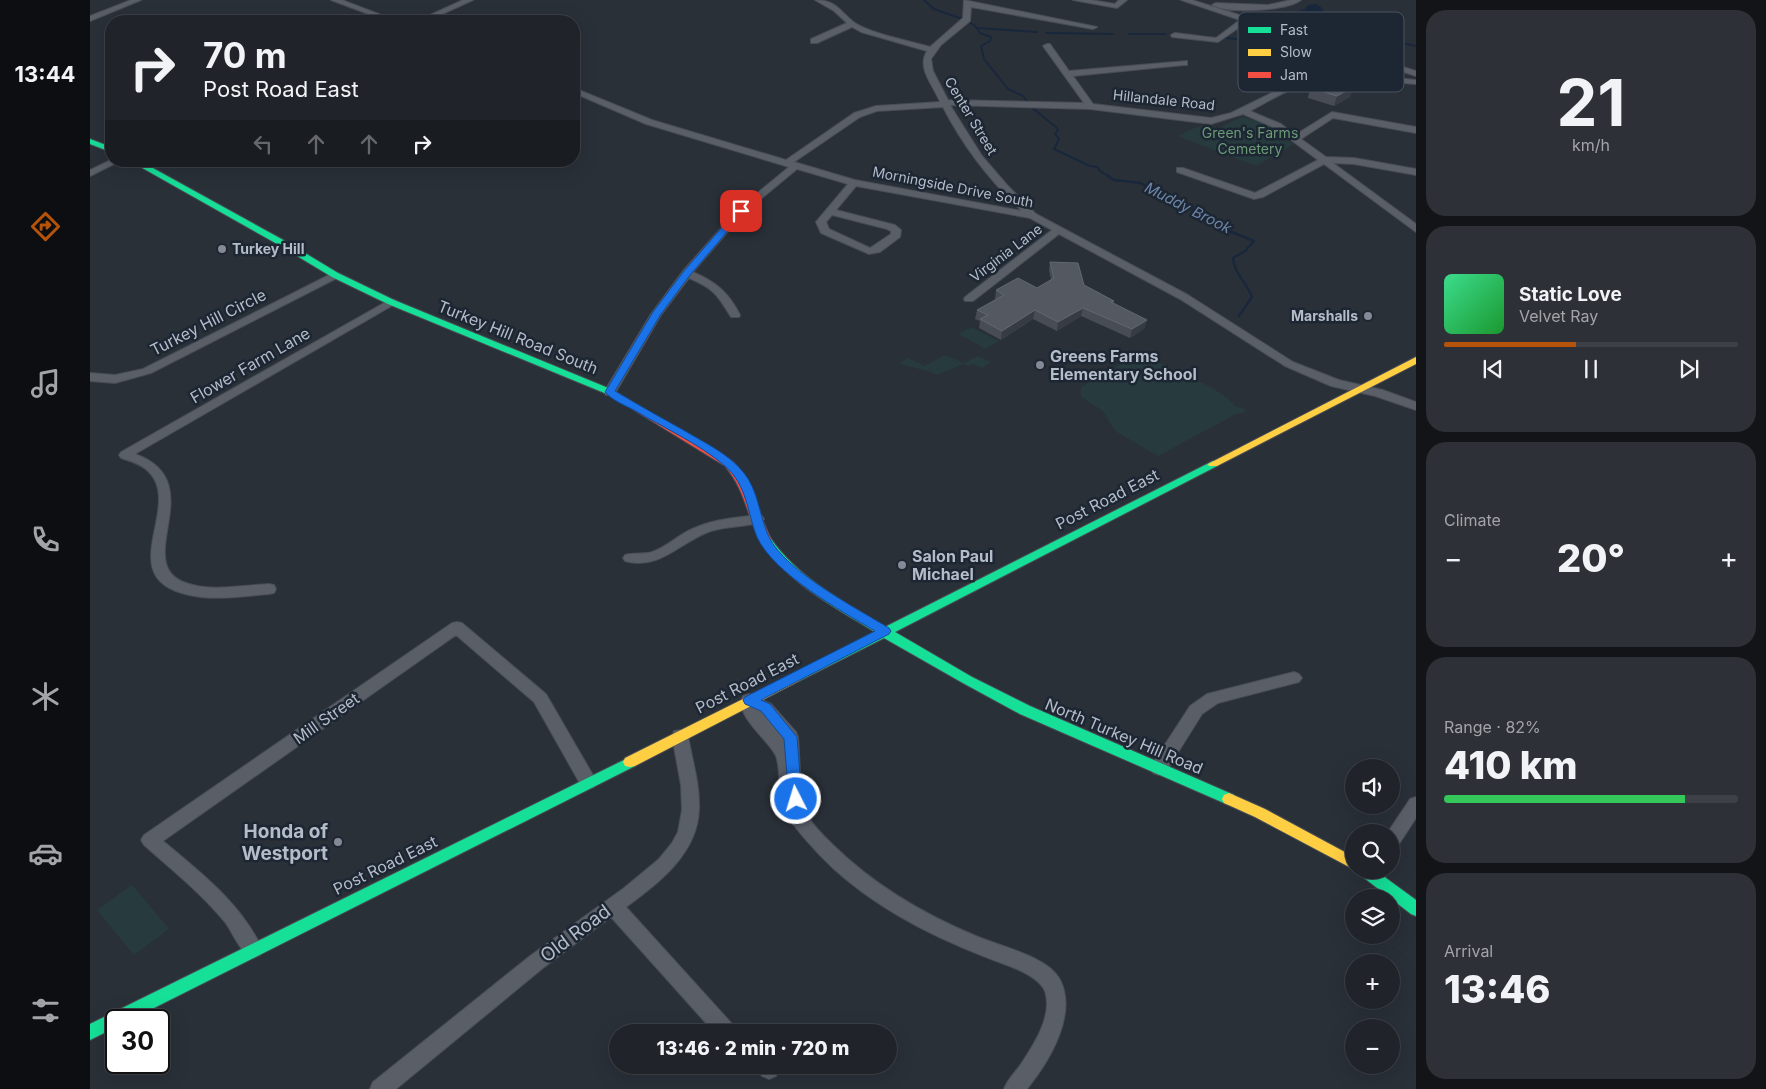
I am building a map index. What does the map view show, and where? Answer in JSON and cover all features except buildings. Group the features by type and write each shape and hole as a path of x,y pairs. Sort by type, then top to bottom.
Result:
{"street":[{"path":"90,19 136,0"},
{"path":"335,0 377,15"},
{"path":"434,15 469,0"},
{"path":"819,0 837,9 852,24 864,30 932,50 966,20 968,2 1093,26"},
{"path":"1077,0 1117,6 1123,0"},
{"path":"1185,0 1238,18"},
{"path":"1203,6 1274,6 1289,4 1297,0"},
{"path":"814,41 852,24"},
{"path":"1175,35 1218,40 1238,25"},
{"path":"1041,44 1067,74 1090,106"},
{"name":"Center Street","path":"932,50 927,60 929,72 944,102 976,156 1005,191 1033,216"},
{"path":"1067,74 1184,63"},
{"path":"1404,72 1416,76"},
{"name":"Hillandale Road","path":"1404,81 1416,76"},
{"name":"Hillandale Road","path":"1404,81 1416,82"},
{"name":"Hillandale Road","path":"610,392 656,314 687,273 741,211 791,165 857,115 876,109 944,102 1090,106 1217,120 1242,111 1280,92"},
{"name":"Morningside Drive South","path":"580,93 649,122 854,183 1033,216 1184,298 1284,362 1335,383 1416,406"},
{"path":"1242,111 1272,123 1325,160 1416,229"},
{"path":"1295,139 1332,115 1416,130"},
{"path":"90,141 105,147"},
{"path":"1180,170 1254,196 1260,195 1325,160 1354,161 1416,172"},
{"path":"90,173 105,166"},
{"name":"Turkey Hill Road South","path":"145,167 282,243 335,275 391,302 610,392 704,447 729,464 740,475 748,488 757,519 768,545 786,566 844,607 885,631"},
{"path":"830,211 891,227 896,230 896,235 876,250 863,249 825,230 821,222 830,211 854,183"},
{"name":"Virginia Lane","path":"969,299 1060,230"},
{"path":"687,273 714,285 729,301 736,315"},
{"name":"Turkey Hill Circle","path":"90,377 115,379 148,371 335,275"},
{"name":"Flower Farm Lane","path":"269,589 203,592 187,590 162,574 157,563 158,546 166,504 166,490 155,470 144,462 125,456 391,302"},
{"name":"Post Road East","path":"90,1032 680,736 1416,360"},
{"path":"630,558 644,560 658,556 692,534 709,527 757,519"},
{"name":"Mill Street","path":"253,949 232,918 206,889 150,840 457,627 540,698 588,782"},
{"name":"North Turkey Hill Road","path":"885,631 944,668 1024,710 1260,813 1345,859"},
{"path":"1159,768 1196,710 1213,698 1294,678"},
{"path":"749,700 750,709 755,719 776,744 784,758 792,809 818,843 834,859 881,896 939,928 987,950 1019,961 1048,980 1056,993 1054,1017 1049,1034 1032,1066 1014,1089"},
{"name":"Old Road","path":"380,1089 559,944 661,867 675,852 685,835 690,807 680,736"},
{"path":"1400,828 1416,804"},
{"path":"1379,879 1416,909"},
{"path":"612,905 719,1024"}],"green space":[{"name":"Green's Farms Cemetery","path":"1241,117 1269,124 1294,144 1256,166 1178,136 1202,126 1217,129"},
{"path":"971,327 999,341 986,349 958,334"},
{"path":"1138,354 1206,385 1230,400 1235,406 1245,409 1244,413 1236,414 1158,456 1115,431 1103,411 1081,397 1081,387"},
{"path":"945,355 964,363 978,356 991,362 982,368 972,364 968,366 963,364 937,375 899,363 908,358 924,366"},
{"path":"132,885 169,929 134,955 97,910"}],"water":[{"path":"1316,4 1324,12 1295,12 1305,9 1308,5"}],"waterway":[{"name":"Muddy Brook","path":"924,0 934,9 968,21 980,33 991,37 990,41 981,46 984,59 1008,89 1023,96 1031,107 1056,127 1058,130 1055,134 1059,139 1054,149 1090,166 1098,167 1100,171 1110,177"},
{"path":"978,28 1037,32"},
{"path":"1046,33 1113,34"},
{"path":"1129,34 1166,34"},
{"path":"1200,36 1209,37"},
{"path":"1227,38 1238,39"},
{"path":"1404,43 1416,46"},
{"name":"Muddy Brook","path":"1108,176 1114,180 1141,183 1156,193 1188,207 1227,230 1254,241 1245,251 1233,258 1236,269 1252,297 1239,316"}],"traffic: fast":[{"path":"90,141 105,147"},
{"path":"145,167 282,243 335,275 391,302 610,392 624,400"},
{"path":"795,678 1213,464"},
{"path":"765,539 786,565 814,588 967,680 1050,722 1229,799"},
{"path":"90,1032 630,762"},
{"path":"1376,879 1416,909"}],"traffic: slow":[{"path":"1213,464 1416,360"},
{"path":"630,762 795,678"},
{"path":"1229,799 1260,813 1345,859"}],"traffic: jam":[{"path":"624,400 729,464 737,473 748,492 765,539"}],"place":[{"name":"Turkey Hill","path":"222,249"},
{"name":"Marshalls","path":"1368,316"},
{"name":"Greens Farms Elementary School","path":"1040,365"},
{"name":"Salon Paul Michael","path":"902,565"},
{"name":"Honda of Westport","path":"338,842"}],"route":[{"path":"741,211 687,273 656,314 610,392 729,464 740,475 748,488 763,537 776,556 786,566 844,607 885,631 749,700 760,704 770,712 790,737 796,799"}]}
